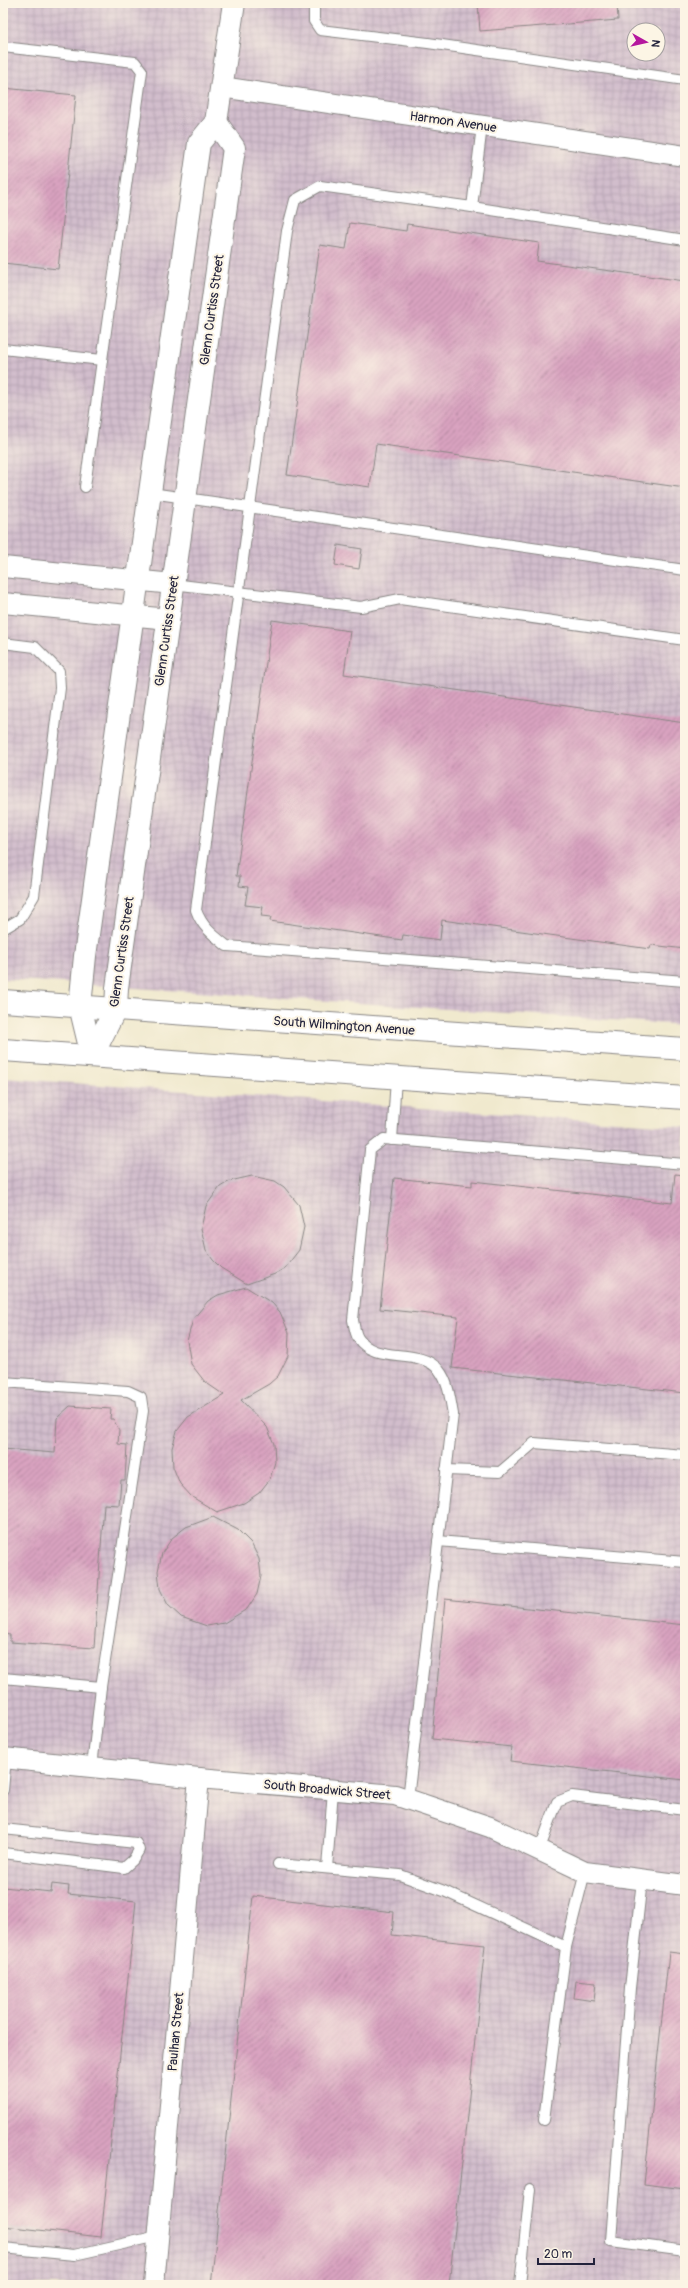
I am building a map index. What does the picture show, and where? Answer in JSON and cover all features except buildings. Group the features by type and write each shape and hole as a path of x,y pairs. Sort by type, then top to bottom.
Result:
{"street":[{"path":"92,1056 80,1006 85,956 199,143 216,122 234,3"},
{"name":"Harmon Avenue","path":"221,87 685,156"},
{"name":"Glenn Curtiss Street","path":"92,1056 116,1008 117,988 187,498 234,148 216,122"},
{"path":"3,568 174,584"},
{"path":"3,603 169,619"},
{"name":"South Wilmington Avenue","path":"3,1000 685,1049"},
{"path":"3,1050 685,1098"},
{"name":"South Broadwick Street","path":"4,1758 199,1778 394,1795 490,1828 585,1872 685,1885"},
{"name":"Paulhan Street","path":"154,2285 199,1778"}],"lane":[{"path":"314,3 314,21 320,30 428,43 685,80"},
{"path":"3,48 135,62 142,71 85,487"},
{"path":"472,207 482,126"},
{"path":"685,240 472,207 320,186 295,200 287,232 196,910 200,921 210,932 227,946 685,981"},
{"path":"3,349 102,360"},
{"path":"151,493 685,570"},
{"path":"174,584 361,607 400,599 685,640"},
{"path":"3,643 35,647 59,670 60,688 34,896 20,919 3,929"},
{"path":"392,1140 396,1078"},
{"path":"408,1799 453,1414 448,1388 438,1370 425,1360 373,1350 358,1338 353,1320 370,1150 384,1139 685,1164"},
{"path":"3,1382 128,1391 141,1397 143,1403 101,1687 92,1767"},
{"path":"446,1470 500,1472 534,1443 685,1455"},
{"path":"438,1541 685,1562"},
{"path":"3,1678 101,1687"},
{"path":"3,1790 4,1758"},
{"path":"327,1868 333,1790"},
{"path":"540,1851 557,1802 572,1796 685,1810"},
{"path":"3,1829 136,1843 139,1850 133,1860 124,1868 3,1853"},
{"path":"278,1864 400,1875 444,1891 566,1947"},
{"path":"544,2120 566,1947 585,1872"},
{"path":"642,1880 630,1988 611,2241 685,2251"},
{"path":"520,2285 530,2189"},
{"path":"3,2248 74,2255 158,2236"}],"shaded area":[{"path":"3,3 685,3 685,1025 3,979"},
{"path":"3,1078 685,1127 685,2285 3,2285"}]}
